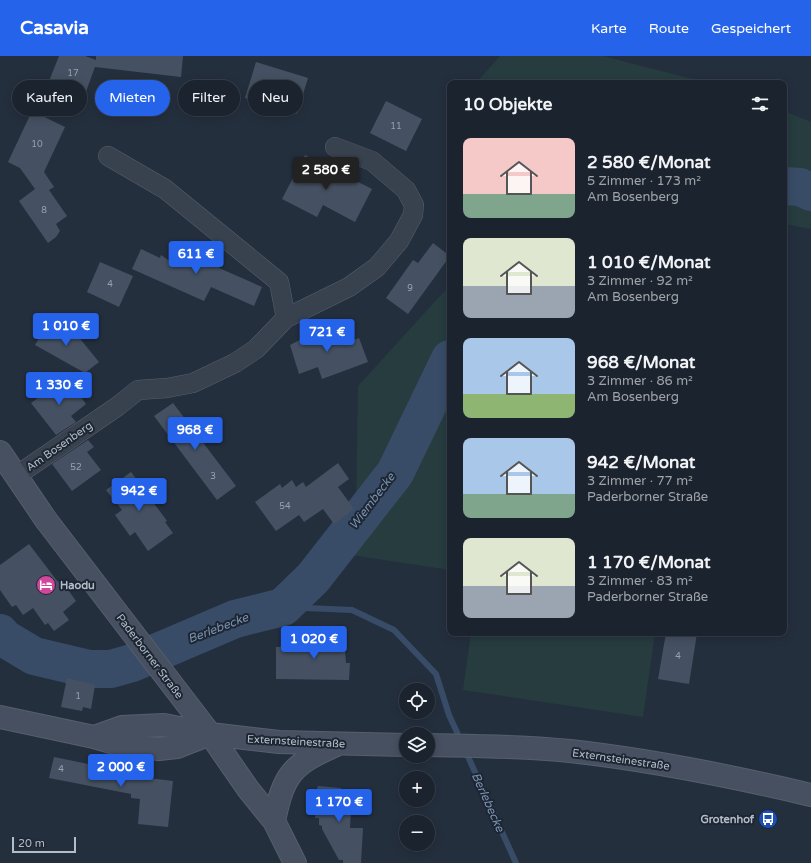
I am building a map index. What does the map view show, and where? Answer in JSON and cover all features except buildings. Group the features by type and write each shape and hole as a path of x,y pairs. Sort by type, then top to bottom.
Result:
{"main road":[{"name":"Paderborner Straße","path":"0,452 46,520 210,734 248,789 274,821 295,863"},
{"path":"0,717 94,737 124,746 159,749 177,747 210,734"},
{"name":"Externsteinestraße","path":"210,734 279,742 399,745"},
{"path":"274,821 280,792 289,775 303,762 339,743"},
{"name":"Externsteinestraße","path":"435,745 569,751 652,762 696,769 811,795"}],"street":[{"name":"Am Bosenberg","path":"16,476 118,406 138,390 167,388 193,383 235,363 256,349 286,318 349,287 377,267 399,241 413,215 414,205 406,190 372,161 335,147"},
{"path":"108,156 165,189 279,282 286,318"}],"green space":[{"path":"500,56 603,56 696,80 479,80"},
{"path":"787,112 811,122 811,229 787,225"},
{"path":"447,288 447,570 318,550 356,511 358,386"},
{"path":"471,636 655,636 643,717 463,690"}],"waterway":[{"name":"Wiembecke","path":"787,186 800,187 811,192"},
{"name":"Berlebecke","path":"0,633 4,638 34,656 89,669 111,669 132,663 235,619 283,607 313,578 395,473 447,365"},
{"name":"Berlebecke","path":"283,607 352,610 394,630 436,674 449,715 461,741"},
{"name":"Berlebecke","path":"465,750 516,863"}],"place":[{"name":"Haodu","path":"46,585"},
{"name":"Grotenhof","path":"768,819"}]}
